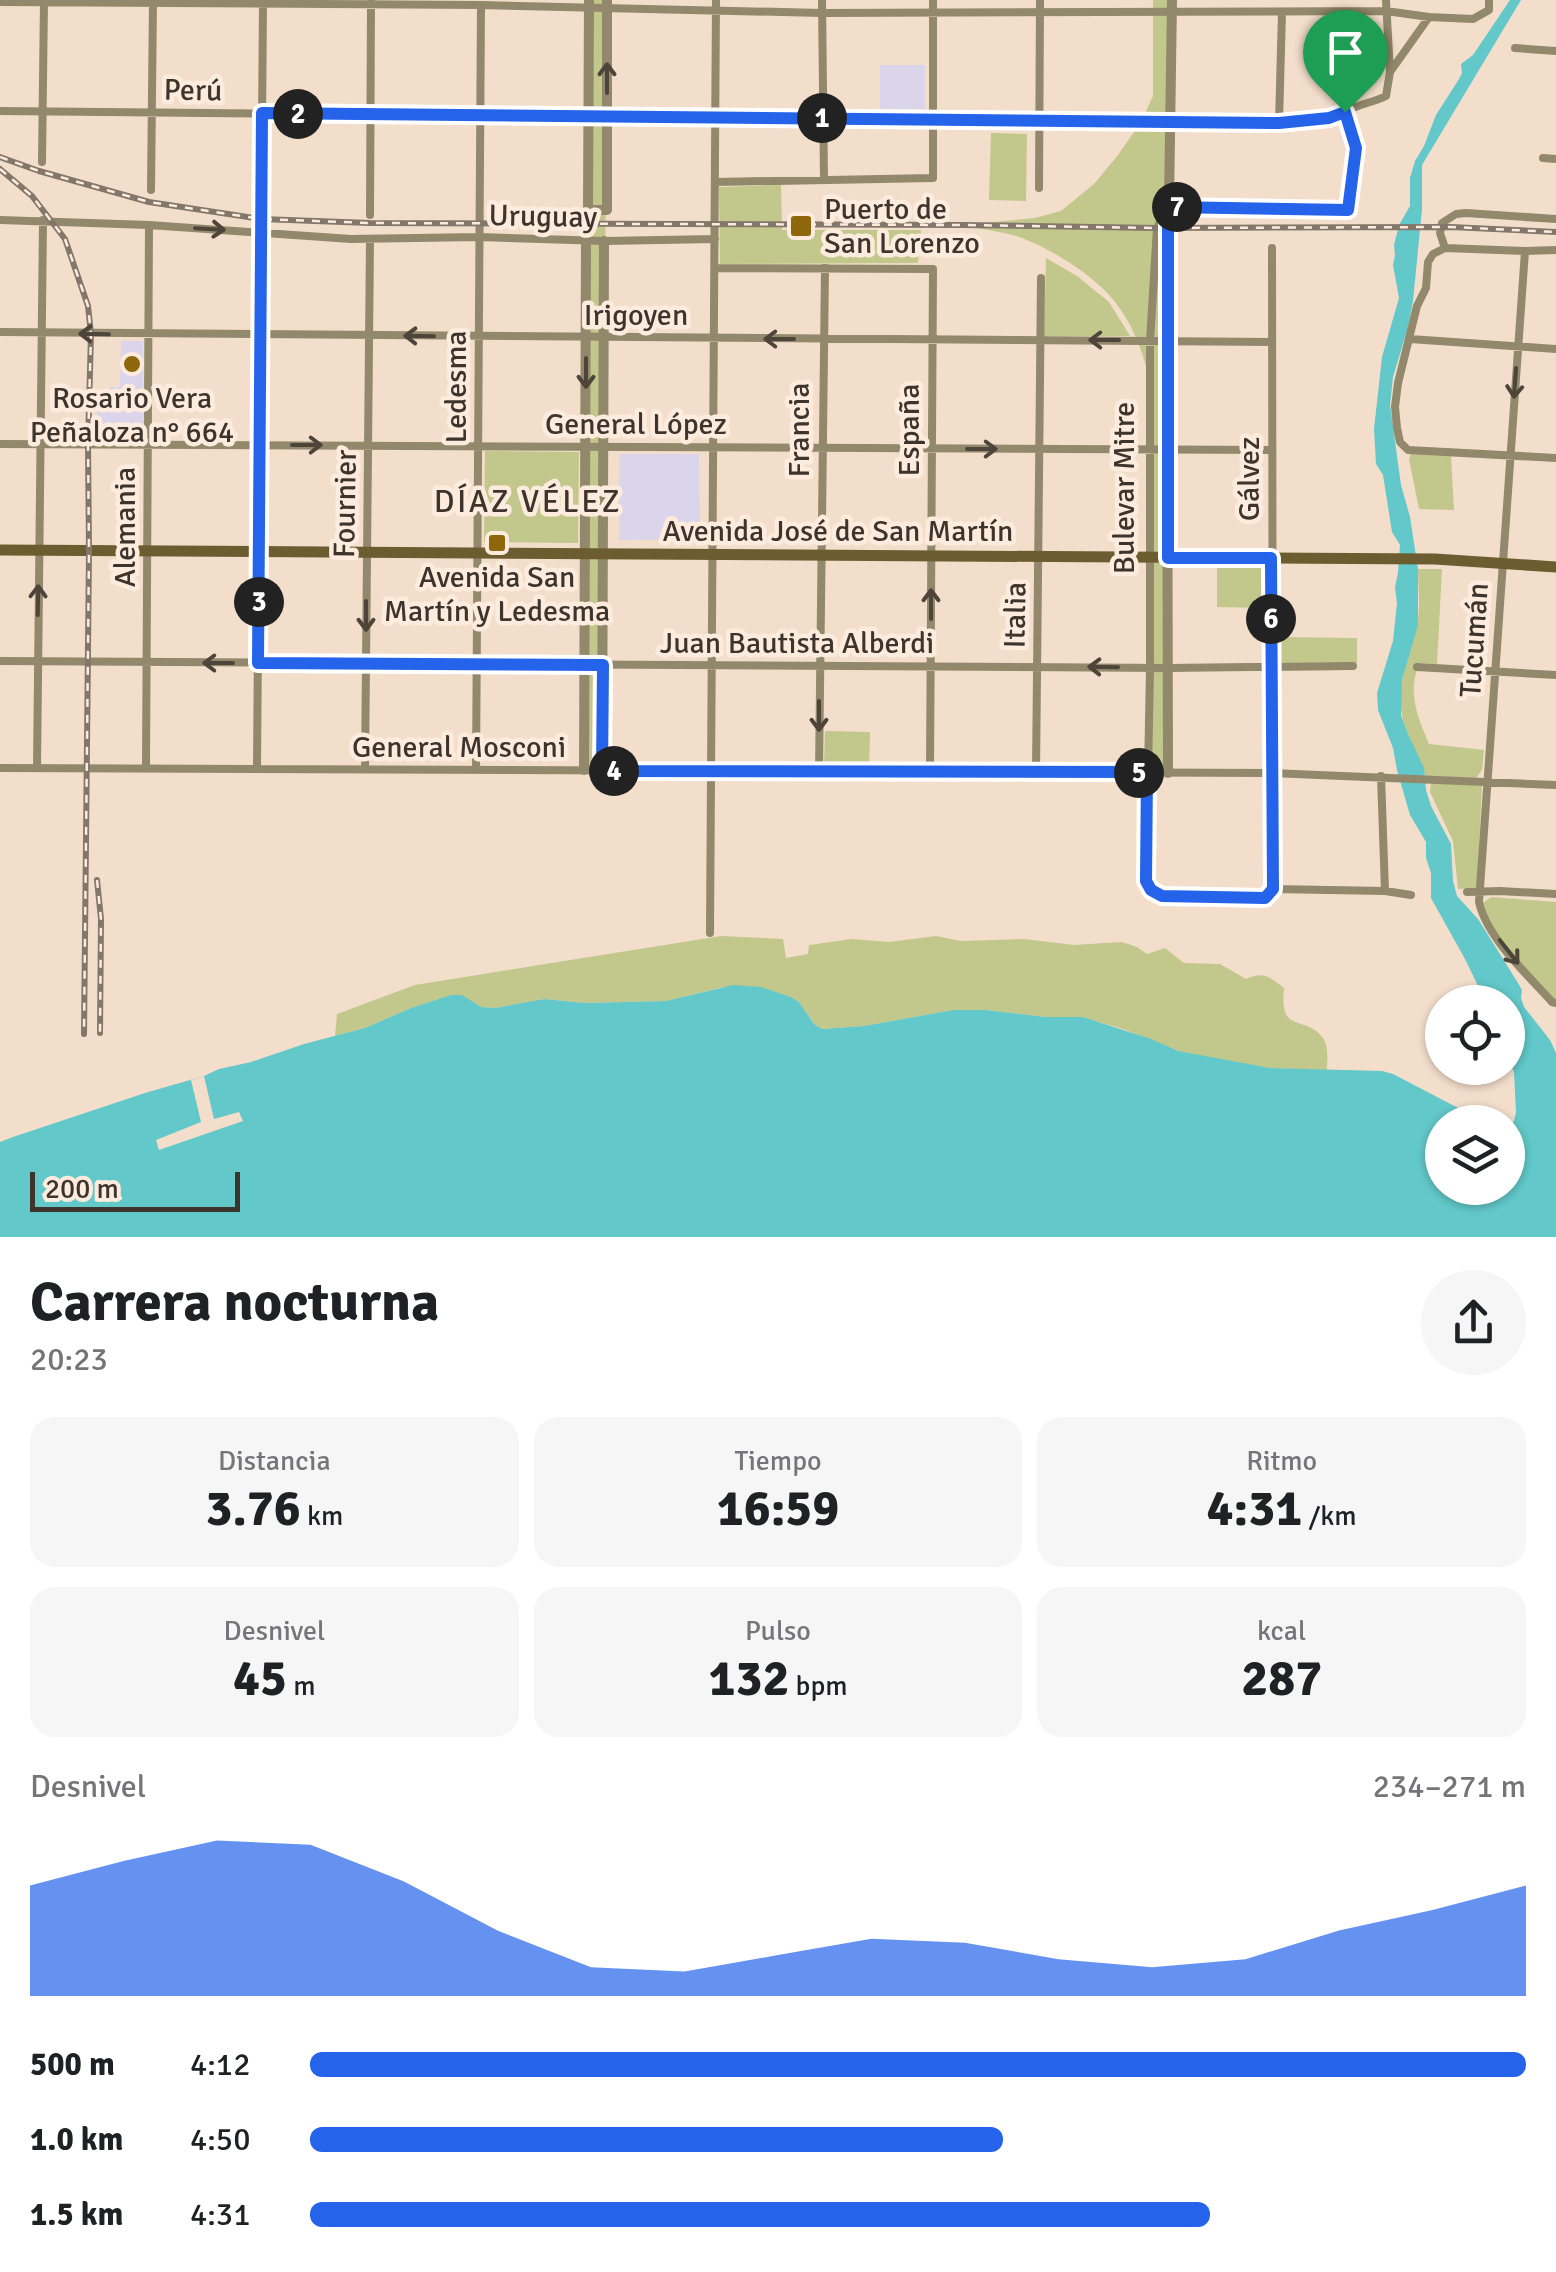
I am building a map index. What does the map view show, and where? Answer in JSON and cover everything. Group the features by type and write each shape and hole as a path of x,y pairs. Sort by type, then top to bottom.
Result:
{"main road":[{"name":"Avenida José de San Martín","path":"0,550 1381,558 1556,567"}],"street":[{"path":"822,0 824,179"},
{"path":"715,182 934,178 933,0"},
{"path":"1040,0 1040,188"},
{"path":"0,2 716,5 822,13 1040,12 1153,5 1282,12 1386,5 1429,17 1473,18 1488,10 1489,0"},
{"path":"42,162 44,1"},
{"path":"152,1 152,190"},
{"path":"257,769 263,2"},
{"path":"370,214 371,2"},
{"name":"Ledesma","path":"476,770 480,4"},
{"path":"589,4 588,210 606,210 607,5"},
{"path":"710,933 716,5"},
{"path":"1386,5 1390,72"},
{"name":"Bulevar Mitre","path":"1168,773 1167,341 1172,6"},
{"path":"1279,123 1282,12"},
{"path":"1390,72 1429,17"},
{"path":"1515,48 1556,51"},
{"name":"Perú","path":"0,111 1279,123 1329,118 1386,96 1390,72"},
{"path":"1168,207 1348,210 1356,148 1345,112"},
{"path":"1543,158 1556,160"},
{"name":"Bulevar Mitre","path":"1168,207 1158,228 1150,340 1146,881 1151,890 1162,896 1265,898 1273,889"},
{"path":"1445,248 1440,233 1442,223 1456,214 1556,219"},
{"path":"0,220 261,232"},
{"path":"37,768 43,220"},
{"name":"Alemania","path":"146,768 149,225"},
{"name":"Uruguay","path":"261,232 370,239 715,239"},
{"name":"Fournier","path":"365,770 370,239"},
{"path":"584,770 586,240"},
{"path":"602,771 604,241"},
{"name":"Gálvez","path":"1272,248 1273,889"},
{"path":"1556,250 1445,248 1433,254 1398,383 1396,407 1400,442 1408,450 1556,458"},
{"name":"Tucumán","path":"1524,251 1479,902 1481,912 1505,949 1556,1003"},
{"path":"715,268 824,268"},
{"name":"España","path":"824,268 933,270 930,771"},
{"name":"Francia","path":"819,772 824,268"},
{"name":"Italia","path":"1036,773 1041,278"},
{"name":"Irigoyen","path":"0,332 1272,342"},
{"path":"1410,338 1556,349"},
{"name":"General López","path":"0,444 1271,450"},
{"name":"Juan Bautista Alberdi","path":"0,661 1353,666"},
{"path":"1417,667 1556,675"},
{"name":"General Mosconi","path":"0,768 1271,773 1556,785"},
{"path":"1381,776 1385,891"},
{"path":"1273,889 1411,895"},
{"path":"1467,892 1556,894"}],"shaded area":[{"path":"880,65 925,65 925,109 880,109"},
{"name":"Rosario Vera Peñaloza n° 664","path":"121,341 143,341 143,431 101,431 101,421 97,421 97,406 110,406 110,387 120,387"},
{"path":"619,454 699,454 700,539 619,540"}],"green space":[{"path":"589,0 607,0 602,771 584,770"},
{"path":"1153,0 1172,0 1168,773 1147,772 1150,385 1138,344 1109,295 1072,264 1016,236 963,225 1035,218 1061,211 1094,184 1141,122 1153,96"},
{"path":"991,133 1027,134 1026,201 989,200"},
{"path":"781,185 782,230 921,230 918,263 720,264 719,187"},
{"path":"1046,258 1109,302 1130,336 1044,336"},
{"path":"485,451 579,452 578,543 484,542"},
{"path":"1411,453 1451,456 1454,510 1419,509"},
{"path":"1217,565 1266,565 1266,608 1217,607"},
{"path":"1418,569 1442,569 1437,664 1420,663 1416,673 1414,694 1418,714 1429,744 1484,750 1482,770 1476,778 1425,776 1403,718 1401,687 1418,617"},
{"path":"1274,637 1357,638 1357,663 1275,664"},
{"path":"825,731 870,732 869,767 824,767"},
{"path":"1431,782 1482,784 1477,888 1458,889 1453,841 1430,792"},
{"path":"1491,897 1556,902 1556,1002 1523,968 1493,928 1483,903"},
{"path":"721,936 783,939 786,958 808,954 809,945 936,936 961,941 1024,939 1074,945 1122,942 1147,954 1165,948 1184,963 1220,964 1246,979 1262,975 1279,984 1284,988 1283,1003 1289,1018 1323,1038 1327,1070 1270,1068 1205,1057 1082,1017 953,1010 864,1026 821,1029 791,997 773,991 723,987 666,1001 585,1003 544,999 495,1008 481,1007 451,995 335,1036 337,1014 415,985"}],"water":[{"path":"1510,0 1521,0 1422,165 1413,301 1393,377 1390,405 1418,569 1418,625 1402,680 1401,715 1424,768 1431,806 1451,844 1457,896 1478,919 1519,985 1478,985 1431,898 1426,842 1410,815 1393,748 1378,710 1377,693 1393,641 1400,545 1392,532 1383,475 1376,464 1374,429 1382,357 1399,298 1394,245 1410,206 1410,178 1415,161 1436,115 1462,73 1461,64 1473,55"},
{"path":"733,985 761,987 799,1002 822,1029 864,1026 953,1010 1083,1017 1178,1051 1270,1068 1382,1071 1452,1105 1425,1105 1425,1205 1525,1205 1525,1105 1516,1105 1515,1085 1525,1085 1525,1008 1556,1053 1556,1237 0,1237 0,1142 219,1069 365,1028 451,995 462,995 481,1007 495,1008 544,999 585,1003 666,1001"}],"pier":[{"path":"204,1076 214,1119 239,1112 243,1121 159,1150 156,1140 201,1122 191,1080"}],"railway":[{"path":"0,157 149,202 261,219 370,223 1451,227 1556,232"},
{"path":"0,169 32,196 65,239 88,306 91,334 84,1034"},
{"path":"97,880 101,919 100,1033"}],"place":[{"name":"Puerto de San Lorenzo","path":"801,226"},
{"name":"Rosario Vera Peñaloza n° 664","path":"132,364"},
{"name":"Avenida San Martín y Ledesma","path":"497,543"}],"district":[{"name":"DÍAZ VÉLEZ","path":"528,501"}],"route":[{"path":"1345,112 1356,148 1348,210 1168,207 1168,558 1271,558 1273,889 1265,898 1162,896 1151,890 1146,881 1147,772 602,771 603,665 258,663 262,113 1279,123 1329,118 1345,112"}]}
